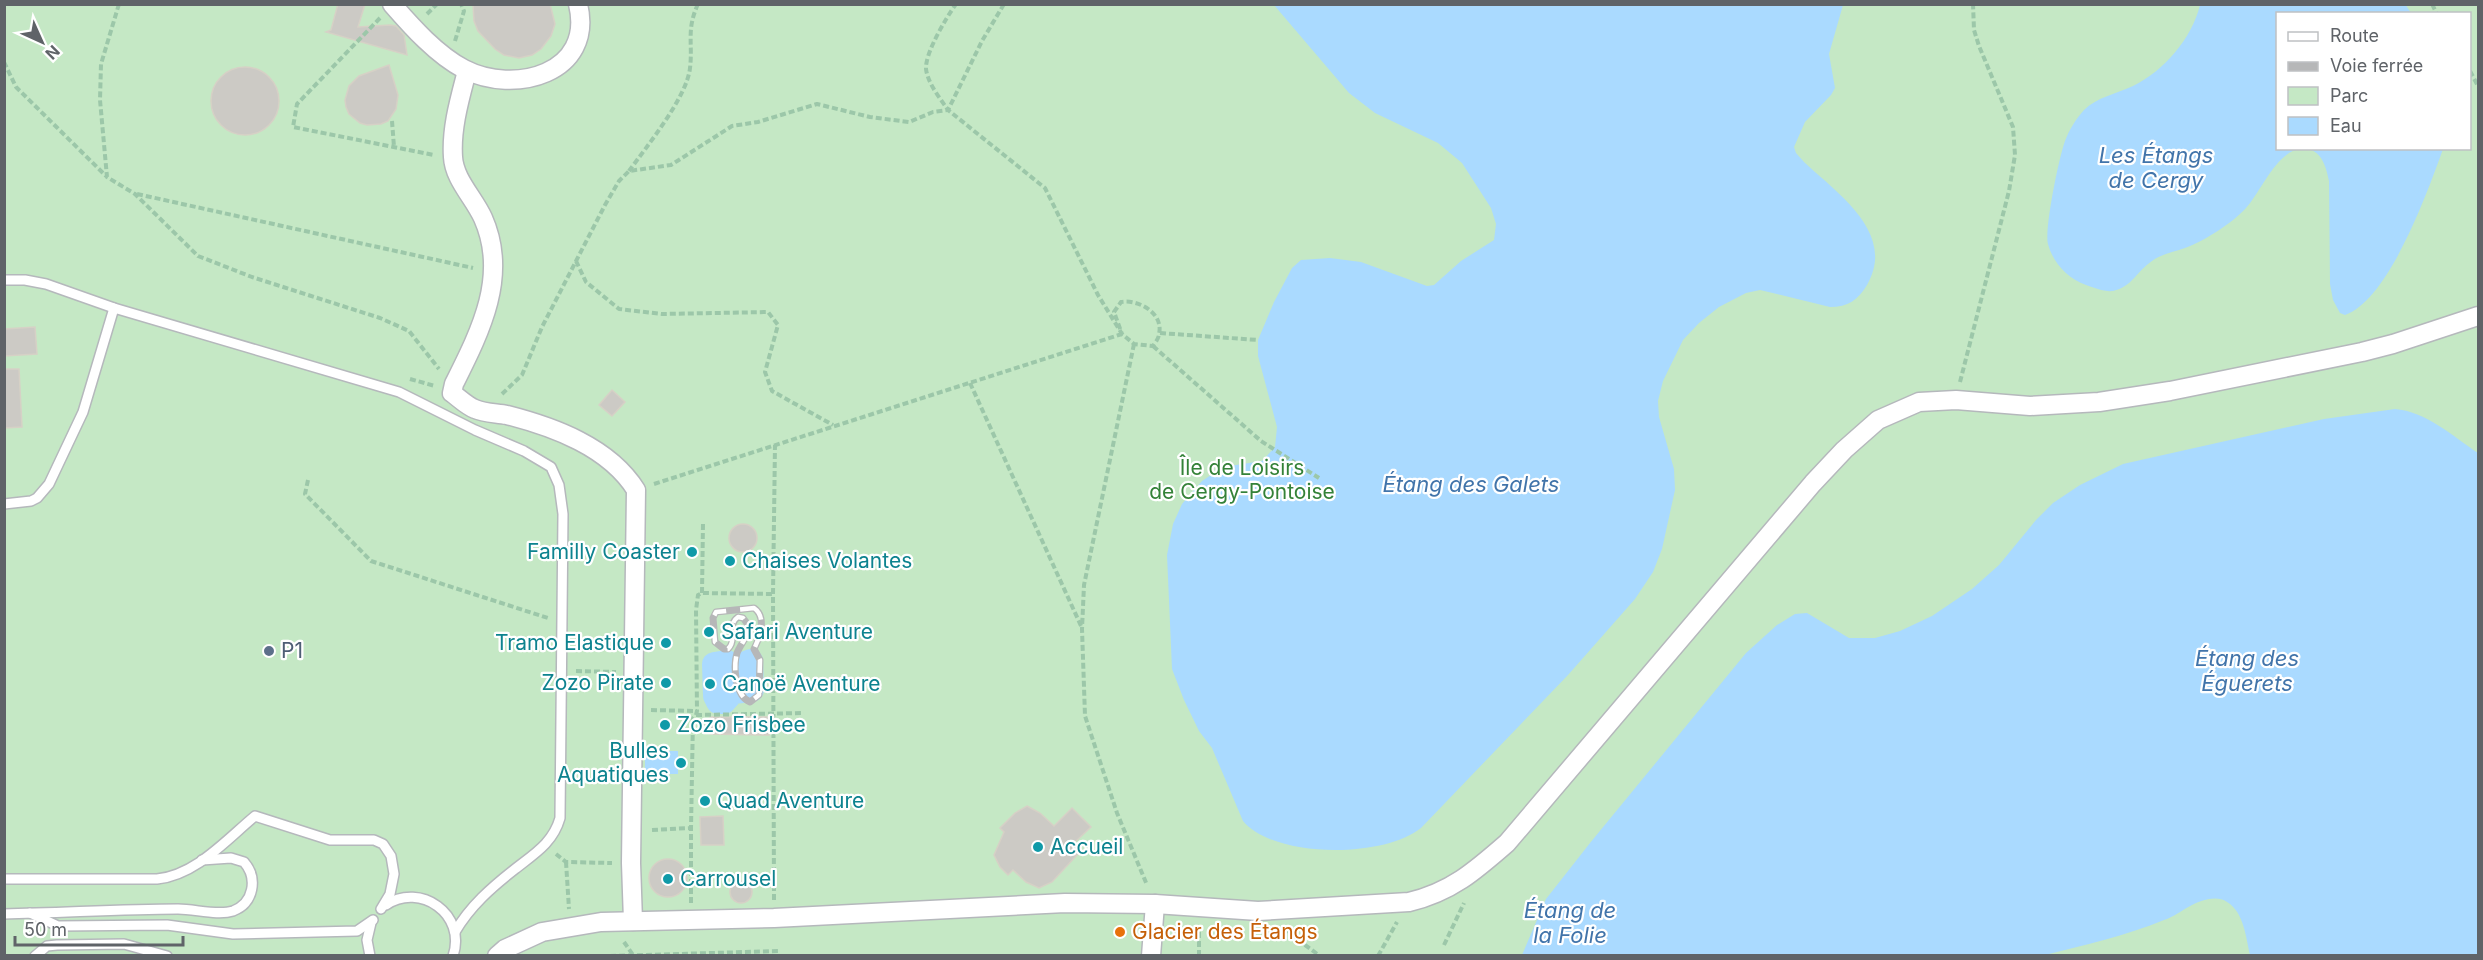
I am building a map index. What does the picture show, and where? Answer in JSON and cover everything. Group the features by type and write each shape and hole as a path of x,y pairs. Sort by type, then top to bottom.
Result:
{"street":[{"path":"392,5 450,60 467,70 502,80 524,80 545,74 567,57 577,41 580,19 578,4"},
{"path":"467,70 456,119 453,159 461,182 484,220 492,247 494,273 482,329 454,384 452,393 473,409 506,415 551,429 582,443 615,465 636,490 633,921"},
{"path":"497,956 506,949 542,932 570,926 633,921 774,918 1065,903 1155,904 1258,911 1409,902 1433,896 1456,884 1507,843 1813,483 1844,450 1878,420 1919,402 1956,400 2030,406 2066,406 2158,393 2362,352 2478,316"},
{"path":"1151,956 1155,904"}],"lane":[{"path":"4,280 25,279 46,284 114,309 399,392 475,430 541,459 551,467 562,500 560,818 542,849 474,905 455,932"},
{"path":"4,504 31,501 40,495 49,484 83,412 114,309"},
{"path":"4,879 157,879 175,876 202,860 255,816 330,840 379,841 391,856 394,874 390,894 373,920 368,934 370,956"},
{"path":"4,914 121,909 184,909 223,912 232,911 249,899 252,894 252,879 250,869 244,862 231,858 202,860"},
{"path":"381,909 392,901 404,897 423,898 443,910 455,932 453,956"},
{"path":"30,913 58,926 167,925 233,934 357,931 373,920"},
{"path":"35,956 47,946 118,944 167,956"},
{"path":"455,945 463,956"}],"path":[{"path":"107,177 100,100 101,64 119,4"},
{"path":"450,60 464,11 461,4"},
{"path":"473,409 496,399 522,375 542,327 604,205 619,181 659,130 681,93 690,69 691,21 698,4"},
{"path":"956,4 934,43 926,67 932,86 948,110 1045,188 1098,295 1122,334 1134,344 1153,346 1261,441 1319,478"},
{"path":"948,110 982,41 1004,4"},
{"path":"1956,400 2009,191 2015,155 2013,127 1974,30 1973,4"},
{"path":"392,5 297,104 293,127 453,159"},
{"path":"4,62 16,87 107,177 135,194 198,256 252,277 380,318 409,331 434,364 454,384"},
{"path":"629,171 671,165 732,126 758,122 818,104 870,117 909,122 933,112 948,110"},
{"path":"392,121 394,147"},
{"path":"135,194 494,273"},
{"path":"576,261 586,282 619,309 662,314 707,315 768,312 778,325 765,372 771,391 834,426"},
{"path":"1122,334 1114,312 1121,302 1130,300 1145,306 1158,320 1160,333 1153,346"},
{"path":"1160,333 1258,340"},
{"path":"636,490 1122,334"},
{"path":"1134,344 1084,585 1082,629 1085,716 1117,813 1155,904"},
{"path":"970,383 1082,629"},
{"path":"774,918 772,594 775,445"},
{"path":"308,480 305,494 371,561 544,618 563,618"},
{"path":"702,593 703,523"},
{"path":"690,920 693,718 697,713 696,610 698,595 702,593 772,594"},
{"path":"579,671 617,672"},
{"path":"635,709 697,713 804,713"},
{"path":"632,830 691,828"},
{"path":"566,862 570,926"},
{"path":"1444,945 1466,899 1456,884"},
{"path":"1378,956 1409,902"},
{"path":"1198,956 1199,908"},
{"path":"1258,911 1320,956"},
{"path":"610,956 780,951"}],"green space":[{"name":"Île de Loisirs de Cergy-Pontoise","path":"4,5 2478,5 2478,955 5,955"}],"water":[{"name":"Les Étangs de Cergy","path":"2405,4 2410,12 2276,12 2276,150 2296,150 2276,165 2246,208 2226,226 2193,245 2156,259 2120,289 2107,291 2086,285 2073,279 2057,264 2048,244 2048,224 2053,193 2065,141 2081,113 2089,106 2144,80 2166,62 2191,29 2200,5"},
{"name":"Étang des Galets","path":"1274,5 1843,5 1829,54 1835,88 1805,122 1794,147 1804,162 1859,216 1869,231 1874,248 1874,266 1867,285 1856,299 1847,304 1830,307 1760,290 1746,293 1719,307 1683,340 1663,381 1658,401 1659,417 1674,469 1675,490 1662,549 1653,572 1635,599 1568,675 1421,828 1404,838 1382,845 1357,849 1304,848 1279,842 1258,833 1243,821 1212,748 1199,731 1172,669 1167,555 1173,524 1182,504 1202,481 1223,467 1262,461 1275,447 1277,427 1258,356 1258,340 1292,268 1301,260 1330,258 1361,262 1427,286 1434,285 1461,261 1494,240 1496,224 1491,208 1462,163 1438,143 1375,113 1349,93"},
{"name":"Les Étangs de Cergy","path":"2313,150 2443,150 2417,216 2391,267 2377,289 2361,305 2345,315 2340,313 2333,300 2330,284 2329,181 2326,169"},
{"name":"Étang des Éguerets","path":"2395,409 2417,414 2478,453 2478,955 2250,955 2241,919 2237,912 2227,902 2214,899 2196,903 2168,919 2135,931 2045,955 1522,955 1546,899 1746,653 1777,625 1795,614 1807,613 1849,638 1875,638 1900,631 1932,616 1972,589 1999,565 2053,503 2080,485 2123,464 2324,419"},
{"path":"645,751 678,751 678,774 645,774"}],"building":[{"path":"338,4 365,4 358,27 396,26 404,35 407,55 326,32 331,30"},
{"path":"473,4 550,4 555,24 551,36 541,49 532,55 519,58 504,55 478,31 474,21"},
{"path":"389,65 398,95 396,109 388,121 381,124 360,123 349,114 346,107 345,100 349,86 359,76"},
{"path":"245,67 258,69 269,77 277,88 279,101 277,114 269,125 258,133 245,135 232,133 221,125 213,114 211,101 213,88 221,77 232,69"},
{"path":"35,327 37,354 4,356 4,329"},
{"path":"4,369 19,369 22,427 4,428"},
{"path":"612,390 625,402 612,416 599,405"},
{"path":"743,524 753,528 757,538 753,548 743,552 733,548 729,538 733,528"},
{"path":"710,717 769,717 769,735 710,734"},
{"name":"Accueil","path":"1027,806 1040,813 1054,826 1072,808 1091,827 1074,843 1078,847 1078,854 1052,882 1039,888 1026,882 1013,870 1008,875 1000,867 994,855 1004,832 1000,828 1015,813"},
{"path":"723,816 724,845 701,845 700,817"},
{"name":"Carrousel","path":"668,859 682,864 687,878 682,892 668,897 654,892 649,878 654,864"},
{"path":"741,881 749,884 752,892 749,900 741,903 733,900 730,892 733,884"}],"waterway":[{"path":"751,661 752,690 733,692 724,702 718,702 715,696 714,664 727,662 731,679 746,676 746,663 751,661"}],"railway":[{"path":"754,608 761,622 754,649 760,660 759,695 750,702 745,699 738,687 735,665 737,653 749,626 743,618 738,617 733,624 731,645 728,649 724,649 715,642 713,618 716,612 754,608"}],"place":[{"name":"Familly Coaster","path":"692,552"},
{"name":"Chaises Volantes","path":"730,561"},
{"name":"Safari Aventure","path":"709,632"},
{"name":"Tramo Elastique","path":"666,643"},
{"name":"P1","path":"269,651"},
{"name":"Zozo Pirate","path":"666,683"},
{"name":"Canoë Aventure","path":"710,684"},
{"name":"Zozo Frisbee","path":"665,725"},
{"name":"Bulles Aquatiques","path":"681,763"},
{"name":"Quad Aventure","path":"705,801"},
{"name":"Accueil","path":"1038,847"},
{"name":"Carrousel","path":"668,879"},
{"name":"Glacier des Étangs","path":"1120,932"}],"water label":[{"name":"Étang de la Folie","path":"1570,922"}]}
